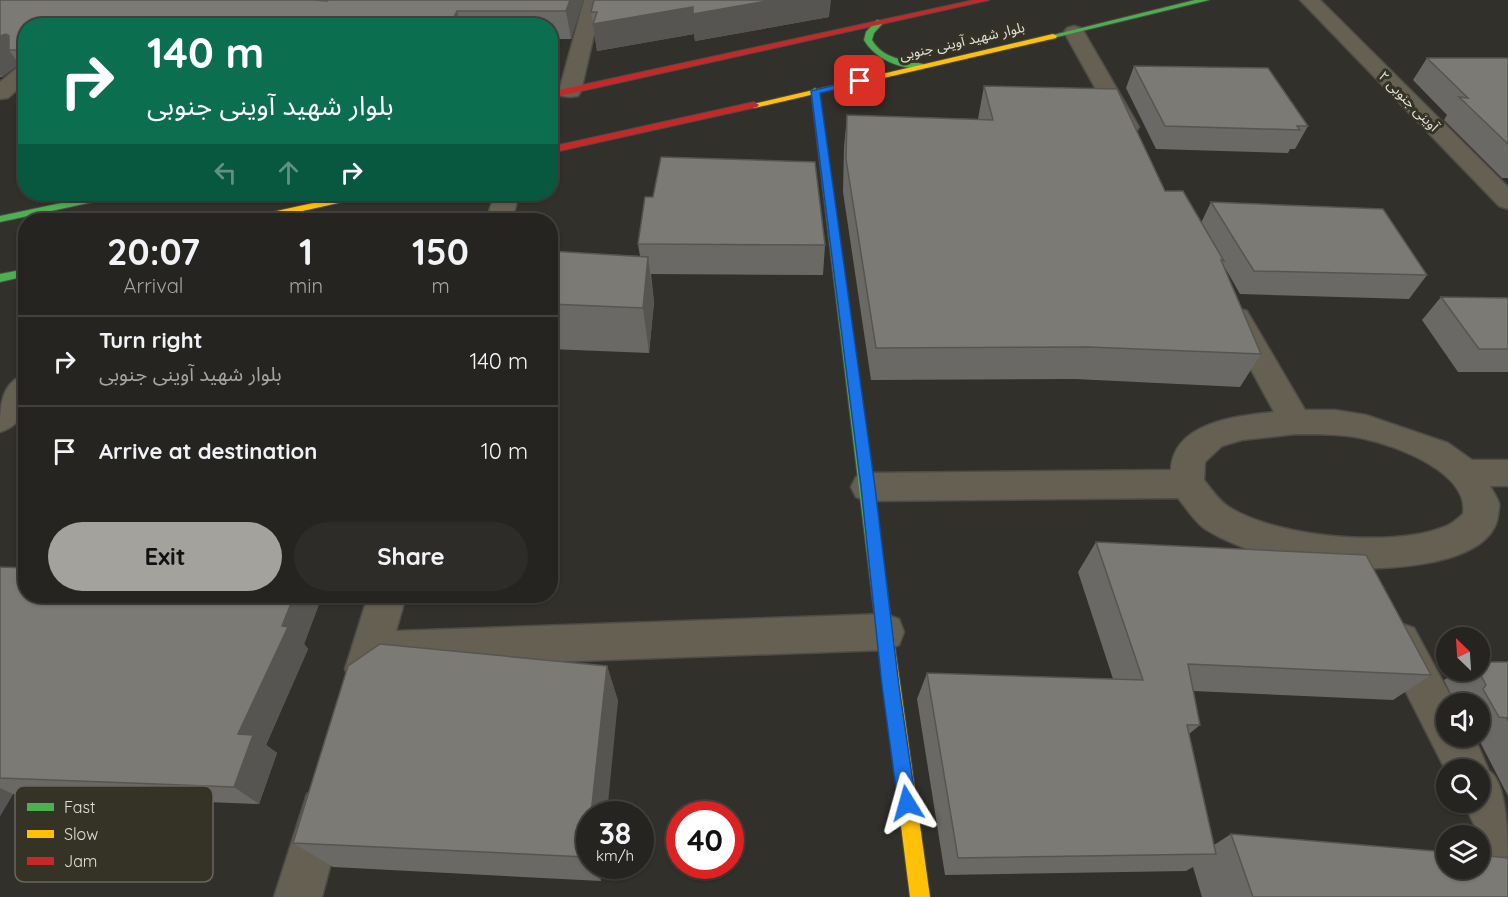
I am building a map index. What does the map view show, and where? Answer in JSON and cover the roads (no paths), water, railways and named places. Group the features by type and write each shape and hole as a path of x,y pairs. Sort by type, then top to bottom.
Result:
{"main road":[{"path":"560,93 985,0"},
{"name":"بلوار شهید آوینی جنوبی","path":"558,148 926,67 1205,0"},
{"path":"880,22 871,29 867,37 869,45 877,53 899,63 926,67"},
{"path":"815,91 920,897"},
{"path":"28,213 84,201"},
{"path":"281,213 335,201"},
{"path":"0,219 18,215"},
{"path":"0,278 18,274"}],"street":[{"path":"560,93 593,0"},
{"name":"آوینی جنوبی ۲","path":"1309,0 1508,201"},
{"path":"1074,32 1138,145"},
{"path":"0,93 18,77"},
{"path":"1226,299 1296,422"},
{"path":"0,420 18,396"},
{"path":"1369,583 1393,552 1429,548 1458,538 1479,522 1482,504 1466,473 1436,452 1396,436 1335,422 1296,422 1242,428 1211,437 1188,457 1187,484 1216,517 1255,537 1299,547 1369,583 1436,709"},
{"path":"1466,473 1508,473"},
{"path":"868,487 1187,484"},
{"path":"354,706 385,603"},
{"path":"371,650 885,632"},
{"path":"298,897 334,773"},
{"path":"1490,810 1508,844"}]}
